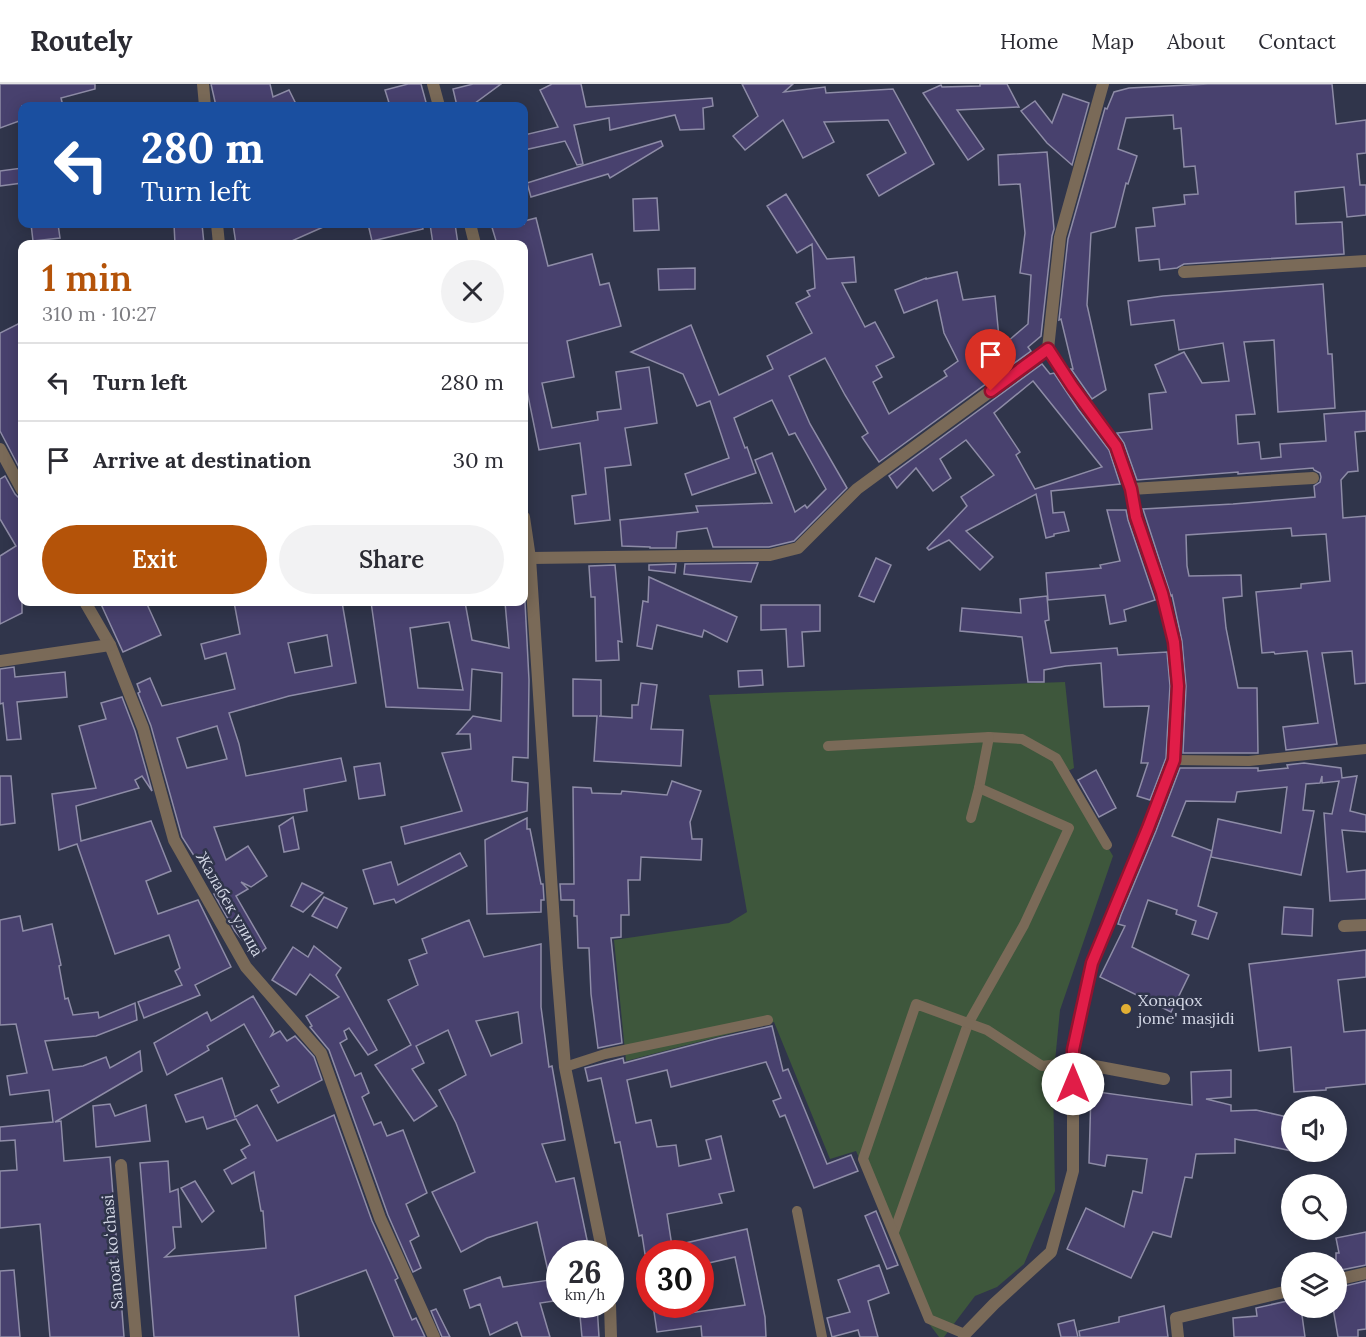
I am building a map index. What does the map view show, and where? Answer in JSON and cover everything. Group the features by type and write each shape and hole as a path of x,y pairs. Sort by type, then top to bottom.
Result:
{"street":[{"path":"202,84 204,102"},
{"path":"434,84 438,102"},
{"path":"965,1335 994,1304 1051,1252 1073,1171 1073,1050 1092,963 1174,760 1178,686 1174,642 1162,593 1136,517 1131,489 1116,446 1048,349 1060,237 1103,84"},
{"path":"1184,272 1366,261"},
{"path":"530,558 770,555 798,548 857,489 1048,349"},
{"path":"0,449 18,483"},
{"path":"1131,489 1313,478"},
{"path":"528,544 565,1067 600,1240"},
{"name":"Жалабек улица","path":"87,606 110,645 143,728 174,840 246,967 321,1053 380,1218 434,1337"},
{"path":"0,661 110,645"},
{"path":"1344,926 1366,924"},
{"path":"1073,1062 1164,1078"},
{"name":"Sanoat koʻchasi","path":"121,1165 136,1337"},
{"path":"1347,1277 1366,1273"},
{"path":"1178,1337 1176,1318 1281,1293"},
{"path":"610,1318 611,1337"}],"lane":[{"path":"971,818 989,737"},
{"path":"828,746 989,737 1022,739 1056,758 1107,845"},
{"path":"1174,760 1249,761 1366,749"},
{"path":"894,1232 968,1024 1024,925 1069,828 979,788"},
{"path":"965,1335 930,1319 863,1159 916,1004 987,1030 1042,1066 1073,1062"},
{"path":"565,1067 605,1054 768,1020"},
{"path":"797,1211 822,1337"}],"green space":[{"path":"1065,682 1074,768 1064,773 1113,856 1060,1010 1053,1082 1055,1191 1024,1264 997,1287 975,1296 944,1337 939,1337 927,1321 906,1266 856,1151 830,1159 774,1022 626,1061 614,940 729,923 747,912 709,695"}],"building":[{"path":"0,84 95,84 95,89 61,98 62,102 18,102 18,121 0,128"},
{"path":"211,84 270,84 273,97 289,90 295,102 215,102"},
{"path":"408,84 421,84 426,102 389,102 385,90"},
{"path":"473,84 501,84 476,102 456,102 453,89"},
{"path":"552,84 581,84 586,107 712,98 713,106 703,108 704,129 680,130 675,115 610,130 609,118 574,125 583,164 577,165 565,141 528,149 528,134 558,127 540,90"},
{"path":"742,84 793,84 784,92 825,87 826,93 893,89 934,164 879,196 867,175 906,153 888,120 824,122 834,142 803,158 783,120 745,150 733,136 758,116"},
{"path":"980,84 1007,84 1019,107 957,110 984,149 968,160 923,93 941,85 942,87 980,86"},
{"path":"1208,84 1332,84 1336,124 1366,120 1366,153 1357,154 1360,185 1366,185 1366,215 1347,217 1344,187 1295,192 1296,224 1342,222 1344,254 1184,264 1177,268 1160,270 1159,259 1139,261 1136,228 1155,226 1153,208 1185,204 1184,195 1198,194 1195,166 1184,167 1181,128 1174,129 1173,115 1126,118 1118,149 1137,156 1128,184 1126,183 1115,227 1091,233 1087,305 1106,390 1092,399 1071,369 1073,369 1061,319 1059,320 1068,239 1105,108 1107,109 1114,92 1129,88"},
{"path":"1063,94 1089,103 1072,165 1047,143 1021,111 1035,101 1052,123"},
{"path":"661,141 663,146 610,178 608,174 531,197 528,183"},
{"path":"1047,152 1054,229 1041,336 1028,347 1031,351 879,462 862,437 868,433 825,358 789,376 810,424 847,488 794,541 769,547 713,547 707,528 677,532 676,548 622,546 620,520 698,512 696,506 772,503 755,460 772,453 795,512 805,505 807,508 826,489 795,433 789,435 772,400 734,418 756,473 692,495 685,474 729,458 710,401 697,406 683,374 631,352 691,325 719,395 773,369 767,356 812,333 796,303 810,296 807,291 815,288 812,244 797,253 767,206 786,194 827,259 854,257 856,282 842,283 865,327 875,322 894,357 876,366 882,377 873,382 889,414 947,376 944,371 958,361 944,333 937,300 904,313 895,290 926,278 957,272 963,300 995,296 1000,348 1028,324 1031,275 1020,273 1025,233 1020,184 999,185 998,155"},
{"path":"18,169 18,184 0,186 0,171"},
{"path":"657,198 659,230 634,231 633,199"},
{"path":"536,218 548,266 592,254 600,285 609,283 621,326 567,341 574,377 542,383 552,428 598,420 597,412 621,409 616,372 649,367 657,423 625,428 631,465 605,468 610,520 575,524 572,496 586,494 580,443 539,450 528,396 528,240 496,240 492,228 528,228 528,220"},
{"path":"31,228 59,228 60,238 33,240"},
{"path":"174,228 202,228 204,240 175,240"},
{"path":"234,228 321,228 294,240 235,240"},
{"path":"369,228 423,228 376,240 372,240"},
{"path":"431,228 456,228 457,240 432,240"},
{"path":"695,268 695,289 659,290 658,269"},
{"path":"1323,284 1328,354 1332,354 1335,408 1278,412 1274,340 1244,342 1255,414 1236,415 1238,444 1259,442 1261,459 1281,457 1280,444 1326,441 1324,414 1366,411 1366,431 1355,432 1358,471 1348,472 1341,480 1343,518 1366,516 1366,683 1355,684 1352,651 1322,653 1337,744 1286,750 1283,727 1318,723 1307,651 1262,653 1256,592 1301,588 1301,584 1330,581 1326,534 1292,536 1291,528 1186,535 1189,576 1241,575 1242,596 1223,598 1226,628 1238,688 1257,688 1258,753 1183,753 1186,686 1182,641 1172,595 1143,509 1315,497 1314,486 1320,482 1321,477 1320,473 1313,468 1137,480 1124,443 1117,433 1152,429 1149,394 1166,392 1155,365 1184,352 1202,383 1229,381 1223,343 1179,350 1174,320 1131,325 1128,301 1163,296"},
{"path":"18,324 18,465 0,431 0,333"},
{"path":"1042,364 1050,374 1054,373 1109,450 1120,484 1051,491 1053,513 1064,512 1069,531 1054,534 1054,536 1046,538 1036,494 966,531 993,557 980,570 949,540 929,550 927,548 967,506 961,497 994,475 966,440 940,459 951,478 933,491 916,468 897,488 889,476","holes":["1033,381 1102,467 1035,489 1016,455 1020,452 994,413"]},
{"path":"5,476 18,497 18,606 22,606 22,613 0,624 0,556 16,546 0,519 0,479"},
{"path":"1107,510 1126,510 1155,600 1124,610 1126,621 1110,624 1105,595 1048,600 1046,573 1101,568 1100,565 1120,561"},
{"path":"876,558 891,565 874,602 859,596"},
{"path":"758,563 751,582 684,574 685,564"},
{"path":"676,564 675,573 649,570 649,565"},
{"path":"615,565 622,642 618,641 619,660 596,661 595,597 591,597 589,566"},
{"path":"649,577 737,617 727,642 704,630 702,637 657,625 652,649 637,646 643,601 648,602"},
{"path":"1047,596 1049,620 1045,621 1051,653 1117,648 1118,655 1167,652 1170,686 1166,758 1150,800 1137,796 1148,763 1141,763 1149,706 1104,707 1101,663 1044,670 1044,682 1028,682 1022,637 960,631 962,608 1021,613 1020,599"},
{"path":"761,605 820,605 820,631 802,632 804,666 788,667 786,629 761,630"},
{"path":"102,606 148,606 161,635 123,652"},
{"path":"235,606 343,606 356,683 289,696 229,713 246,776 341,758 346,781 304,789 307,811 214,827 226,860 248,846 267,876 251,887 241,882 248,889 236,896 266,948 256,957 235,931 214,894 218,893 182,837 151,726 138,693 140,692 137,684 150,678 162,706 235,689 226,653 205,659 201,644 240,634","holes":["327,635 332,666 295,673 288,643","217,726 227,759 187,768 177,738"]},
{"path":"372,606 466,606 472,640 509,648 505,606 525,606 529,680 528,758 513,757 512,781 528,783 527,811 405,844 401,827 462,811 442,753 471,749 470,734 457,734 473,716 501,721 502,673 472,669 470,710 386,707","holes":["449,622 463,690 418,688 410,628"]},
{"path":"14,667 15,677 65,672 67,697 17,702 21,739 7,740 3,703 0,704 0,669"},
{"path":"762,670 763,685 739,687 738,671"},
{"path":"573,679 601,680 601,716 599,716 632,718 632,705 638,705 641,683 657,685 651,729 683,730 681,766 594,761 597,716 573,716"},
{"path":"122,697 135,731 152,791 142,776 135,780 139,788 76,806 81,841 151,821 171,871 146,881 158,914 198,900 231,967 195,985 200,995 144,1018 138,1002 182,985 175,971 180,968 169,935 115,954 77,844 59,850 52,794 96,788 79,726 106,719 101,703"},
{"path":"380,763 385,795 359,799 354,767"},
{"path":"1304,763 1341,768 1342,778 1357,776 1350,811 1366,815 1366,832 1342,830 1347,872 1366,870 1366,899 1330,901 1324,813 1332,814 1339,781 1322,783 1322,776 1320,783 1306,784 1303,810 1314,811 1301,875 1211,857 1212,851 1198,906 1217,913 1208,939 1192,934 1196,921 1176,914 1177,910 1148,900 1132,947 1189,975 1171,1012 1100,977 1125,926 1118,924 1121,915 1180,768 1258,768 1258,771 1288,768 1287,765","holes":["1287,787 1281,833 1218,819 1212,851 1172,836 1186,801 1235,802 1237,792"]},
{"path":"1096,770 1116,808 1099,817 1078,780"},
{"path":"0,776 11,776 15,823 0,825"},
{"path":"672,781 701,791 690,822 692,839 702,839 701,860 641,857 640,880 628,880 629,915 621,915 621,937 611,938 622,1043 598,1048 591,994 589,948 578,948 574,900 561,900 560,884 574,884 573,787 591,788 592,793 621,794 622,791 667,795"},
{"path":"293,817 299,849 284,852 279,826"},
{"path":"527,818 527,829 530,829 541,884 543,884 544,900 541,900 541,912 487,914 485,840"},
{"path":"460,853 467,866 396,903 394,899 374,904 363,870 391,862 398,885"},
{"path":"302,883 323,893 303,912 291,906"},
{"path":"324,897 347,908 337,928 312,916"},
{"path":"1284,907 1313,909 1312,936 1282,934"},
{"path":"20,916 23,931 52,924 61,965 59,966 65,999 68,998 73,1015 98,1012 99,1018 135,1003 137,1020 96,1036 45,1041 53,1070 83,1066 106,1057 110,1068 140,1051 142,1071 55,1122 61,1121 64,1161 110,1157 124,1337 50,1337 40,1224 0,1228 0,1171 17,1170 15,1140 0,1141 0,1127 53,1122 49,1090 10,1095 7,1076 27,1073 16,1024 0,1025 0,920"},
{"path":"469,920 484,957 541,944 541,1007 549,1067 552,1066 565,1140 542,1144 556,1182 574,1178 587,1240 546,1240 546,1262 537,1222 487,1238 461,1252 432,1192 475,1172 456,1123 439,1090 466,1075 448,1030 416,1046 424,1063 412,1069 437,1106 414,1121 375,1065 411,1045 388,1000 418,985 409,960 427,953 422,939","holes":["518,1012 522,1043 491,1056 476,1021"]},
{"path":"314,946 341,968 336,975 377,1050 368,1055 349,1028 344,1031 347,1039 340,1043 355,1076 361,1073 369,1093 362,1097 374,1125 381,1122 387,1136 403,1130 427,1193 406,1204 419,1236 410,1241 421,1268 413,1272 388,1215 329,1050 310,1027 312,1026 306,1016 339,997 310,974 296,995 272,980 293,947 308,957"},
{"path":"1366,950 1366,977 1338,980 1344,1032 1366,1030 1366,1084 1294,1092 1291,1047 1259,1051 1249,964"},
{"path":"253,996 274,1031 271,1036 280,1031 287,1041 295,1036 314,1057 322,1080 278,1103 271,1090 279,1086 244,1024 207,1046 209,1050 167,1075 154,1043 207,1012 211,1021"},
{"path":"772,1026 783,1071 788,1069 827,1164 851,1155 858,1171 814,1188 785,1115 780,1117 773,1101 781,1098 766,1062 671,1087 667,1070 627,1080 636,1123 651,1120 657,1147 676,1145 679,1166 711,1159 706,1140 721,1136 734,1191 719,1194 722,1203 667,1214 671,1240 643,1240 642,1235 639,1236 620,1142 615,1143 601,1078 588,1081 585,1068 623,1058 624,1063"},
{"path":"1231,1070 1231,1097 1206,1099 1231,1105 1231,1111 1256,1110 1281,1116 1281,1149 1235,1139 1235,1153 1196,1154 1192,1178 1185,1177 1171,1237 1153,1232 1131,1278 1067,1249 1086,1208 1124,1227 1133,1191 1142,1193 1147,1159 1107,1155 1105,1166 1089,1163 1091,1091 1192,1105 1191,1072"},
{"path":"222,1078 235,1117 257,1105 277,1141 334,1115 372,1221 398,1278 395,1280 412,1320 416,1318 425,1337 394,1337 366,1270 295,1296 299,1337 154,1337 140,1163 168,1161 170,1192 178,1189 181,1227 173,1227 175,1248 165,1257 266,1248 263,1211 261,1211 254,1172 232,1184 224,1170 246,1158 241,1150 250,1145 236,1119 207,1129 203,1117 186,1122 175,1095"},
{"path":"110,1104 115,1116 146,1105 150,1141 96,1147 93,1106"},
{"path":"195,1181 214,1211 202,1222 181,1188"},
{"path":"876,1211 898,1265 887,1269 865,1216"},
{"path":"747,1229 765,1317 766,1337 702,1337 701,1326 657,1332 655,1318 714,1318 714,1309 745,1305 735,1257 714,1262 714,1240 698,1240"},
{"path":"1366,1232 1366,1265 1347,1269 1347,1252 1339,1252 1336,1240 1347,1240 1347,1236"},
{"path":"879,1265 889,1293 868,1301 878,1337 860,1337 858,1330 832,1337 827,1318 850,1312 838,1280"},
{"path":"14,1270 20,1337 0,1337 0,1271"},
{"path":"500,1277 503,1287 546,1281 546,1302 540,1303 550,1337 522,1337 517,1322 490,1335 480,1304 470,1308 464,1290"},
{"path":"1366,1281 1366,1329 1358,1330 1358,1337 1338,1337 1335,1318 1347,1318 1347,1285"},
{"path":"1281,1302 1281,1318 1302,1318 1305,1337 1234,1337 1233,1318 1257,1316 1256,1308"},
{"path":"1164,1306 1168,1337 1080,1337 1079,1331 1119,1322 1119,1317"},
{"path":"436,1309 450,1337 442,1337 431,1311"},
{"path":"580,1318 598,1318 599,1337 582,1337"},
{"path":"1074,1320 1078,1337 1061,1337 1058,1324"}],"place":[{"name":"Xonaqox jome' masjidi","path":"1126,1009"}],"route":[{"path":"991,391 1048,349 1116,446 1131,489 1136,517 1162,593 1174,642 1178,686 1174,760 1092,963 1073,1050 1073,1084"}]}
